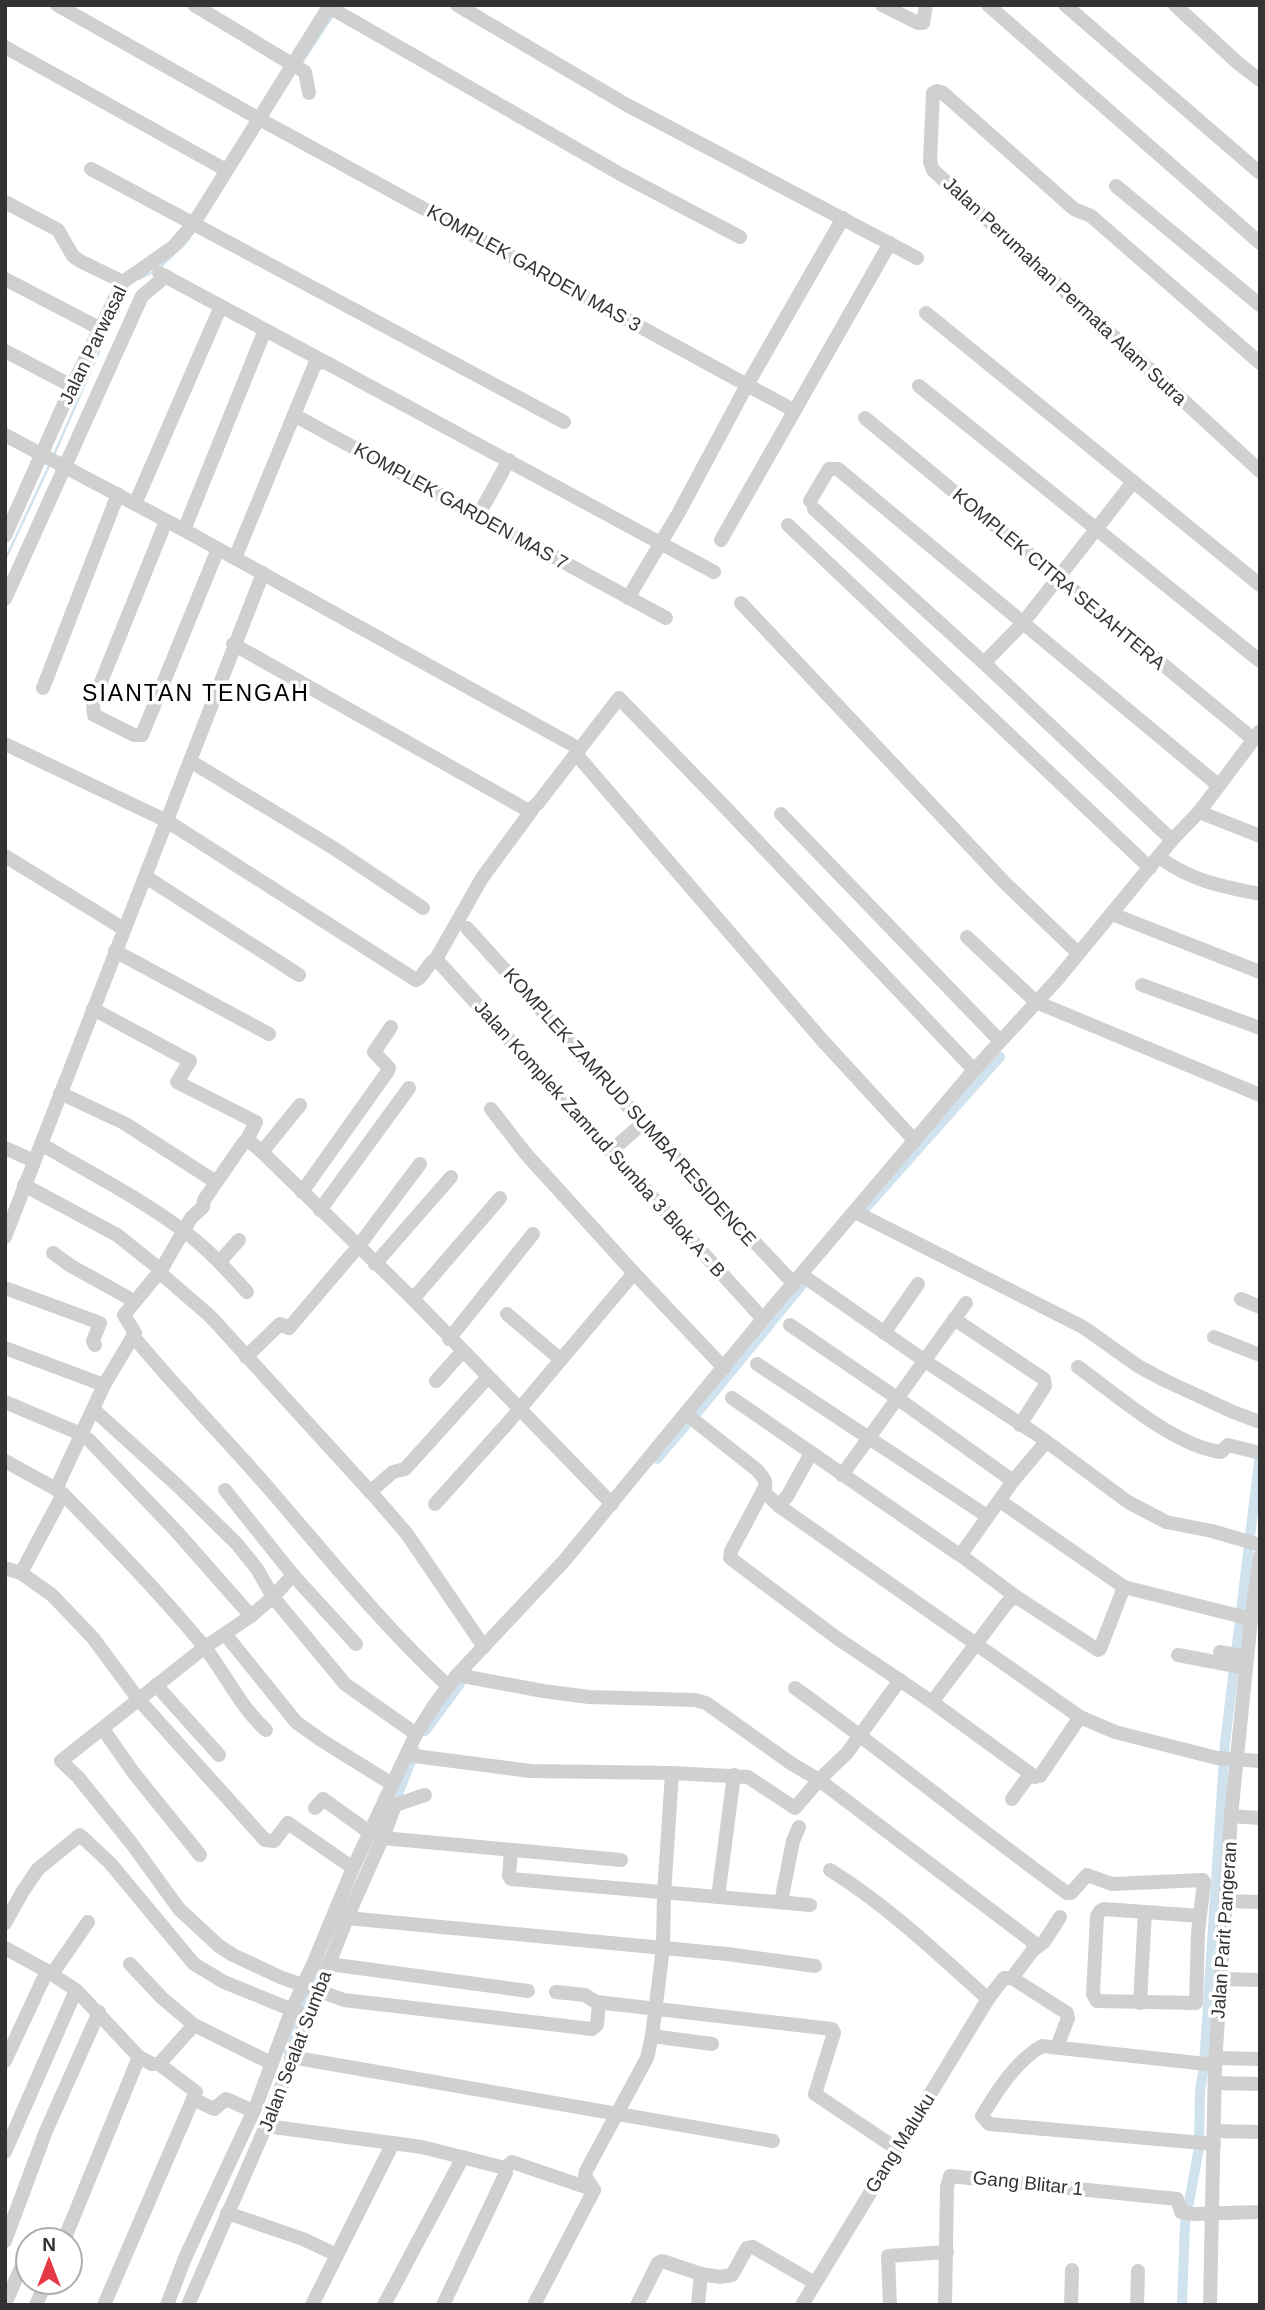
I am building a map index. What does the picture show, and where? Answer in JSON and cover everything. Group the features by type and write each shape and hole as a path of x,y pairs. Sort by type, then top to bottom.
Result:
{"street":[{"name":"KOMPLEK GARDEN MAS 3","path":"57,5 265,122 793,410"},
{"path":"194,5 298,68 309,93"},
{"path":"457,5 627,105 916,258"},
{"path":"882,5 907,20 923,23 926,5"},
{"path":"988,5 1260,243"},
{"path":"1065,5 1260,173"},
{"path":"1175,5 1238,64 1260,80"},
{"name":"Jalan Parwasal","path":"5,536 53,460 74,411 72,386 90,378 99,328 123,282 199,227 226,170 265,122 298,68 329,8"},
{"path":"329,8 622,175 740,237"},
{"path":"5,47 226,170"},
{"name":"Jalan Perumahan Permata Alam Sutra","path":"1260,363 1091,216 1074,209 943,93 937,90 933,93 930,162 933,170 1260,471"},
{"path":"91,169 564,422"},
{"path":"1116,186 1260,305"},
{"path":"5,202 58,230 80,261 123,282"},
{"path":"628,598 843,218"},
{"path":"721,540 890,243"},
{"path":"146,265 713,572"},
{"path":"5,599 53,460 90,378 142,296 166,276"},
{"path":"5,279 99,328"},
{"path":"135,504 221,306"},
{"path":"926,313 1260,585"},
{"path":"184,530 265,330"},
{"path":"5,351 72,386"},
{"path":"235,558 315,364 325,362"},
{"path":"919,386 1260,661"},
{"name":"KOMPLEK GARDEN MAS 7","path":"294,415 666,618"},
{"name":"KOMPLEK CITRA SEJAHTERA","path":"865,418 1058,578 1257,735"},
{"path":"5,435 235,558 577,751 822,1040 915,1141"},
{"path":"478,516 509,460"},
{"path":"1172,840 812,505 829,468 838,469 1218,785"},
{"path":"984,663 1022,624 1133,482"},
{"path":"43,688 118,494"},
{"path":"166,521 93,702 94,715 134,735 142,735 218,549"},
{"path":"788,525 1155,862 1193,878 1260,894"},
{"path":"5,1237 262,573"},
{"path":"741,603 1005,883 1078,953"},
{"path":"233,644 525,809 532,810"},
{"path":"5,744 167,821 418,980 436,959 482,878 619,698 974,1070"},
{"name":"Jalan Sealat Sumba","path":"188,2305 266,2126 291,2057 310,1988 329,1964 345,1910 391,1795 413,1756 416,1734 452,1681 564,1561 763,1319 974,1070 1199,812 1257,735"},
{"path":"190,761 332,847 423,908"},
{"path":"1199,812 1260,836"},
{"path":"781,814 1000,1041"},
{"path":"5,856 124,929"},
{"path":"146,877 299,975"},
{"path":"1112,914 1260,972"},
{"name":"KOMPLEK ZAMRUD SUMBA RESIDENCE","path":"467,928 643,1123 798,1280 884,1333 1046,1442 1128,1502 1166,1522 1254,1545"},
{"path":"967,937 1036,1002 1260,1095"},
{"path":"115,951 269,1034"},
{"name":"Jalan Komplek Zamrud Sumba 3 Blok A - B","path":"436,959 763,1319"},
{"path":"1142,985 1260,1028"},
{"path":"21,1573 104,1385 133,1336 134,1330 124,1317 160,1271 195,1212 203,1207 204,1200 247,1140 256,1122 177,1082 190,1061 93,1009"},
{"path":"302,1192 388,1072 389,1069 374,1052 391,1027"},
{"path":"320,1210 410,1088"},
{"path":"60,1093 124,1123 216,1182"},
{"path":"262,1152 300,1105"},
{"path":"491,1109 526,1154 724,1368"},
{"path":"611,1151 643,1123"},
{"path":"247,1140 413,1299 612,1504"},
{"path":"41,1144 184,1231 216,1259 247,1292"},
{"path":"5,1148 34,1161"},
{"path":"246,1357 281,1324 289,1328 357,1248 420,1164"},
{"path":"375,1264 451,1177"},
{"path":"24,1185 117,1235 195,1302 407,1534 484,1647"},
{"path":"413,1299 500,1198"},
{"path":"855,1212 1083,1327 1164,1380 1260,1422"},
{"path":"449,1339 533,1234"},
{"path":"216,1259 222,1259 239,1240"},
{"path":"53,1253 134,1301"},
{"path":"435,1504 634,1273"},
{"path":"884,1333 918,1284"},
{"path":"5,1288 100,1323 94,1345"},
{"path":"1241,1299 1260,1307"},
{"path":"842,1475 966,1303"},
{"path":"507,1314 560,1359"},
{"path":"954,1319 1044,1379 1045,1386 1020,1425"},
{"path":"790,1325 1013,1481"},
{"path":"133,1336 213,1424 392,1633 452,1681 589,1696 706,1703 818,1780 1008,1921 1033,1942 1033,1950"},
{"path":"1214,1337 1260,1355"},
{"path":"5,1348 104,1385"},
{"path":"436,1381 462,1352"},
{"path":"757,1364 987,1516"},
{"path":"1078,1367 1171,1434 1208,1451 1221,1452 1228,1445 1257,1452"},
{"path":"370,1492 393,1472 405,1469 488,1377"},
{"path":"732,1398 959,1554 1015,1596 1098,1650 1106,1637 1124,1587"},
{"path":"5,1402 81,1434 176,1531 251,1616"},
{"path":"93,1409 237,1544 257,1569 273,1597 345,1684 416,1734"},
{"path":"686,1415 764,1478 766,1485 731,1551 730,1558 837,1638 932,1702 1035,1777 1040,1776 1080,1717"},
{"path":"959,1554 1013,1481 1046,1442"},
{"path":"779,1506 811,1453"},
{"path":"5,1461 59,1491 140,1572 205,1647 249,1712 266,1730"},
{"path":"225,1490 293,1575 356,1644"},
{"path":"763,1491 779,1506 1080,1717 1115,1732 1229,1759 1260,1761"},
{"path":"1000,1501 1124,1587 1244,1617"},
{"name":"Jalan Parit Pangeran","path":"1210,2305 1215,2082 1210,2063 1222,1979 1231,1816 1229,1759 1237,1660 1244,1617 1257,1602 1254,1545"},
{"path":"5,1568 34,1581 64,1607 93,1638 139,1700 265,1840 274,1841 288,1823 353,1868"},
{"path":"293,1575 251,1616 205,1647 61,1761 93,1795 185,1915 226,1951 270,1973 344,2000 592,2029 597,2025 599,2002"},
{"path":"932,1702 1015,1596"},
{"path":"225,1633 296,1722 391,1795 425,1795"},
{"path":"1178,1655 1237,1660"},
{"path":"413,1756 530,1771 734,1775 753,1779 795,1808 818,1780 847,1754 900,1680"},
{"path":"156,1685 219,1755"},
{"path":"795,1689 861,1735 1067,1893 1071,1893 1087,1875 1112,1884 1201,1879 1205,1882 1200,1916 1198,2000 1194,2004 1097,2001 1094,1998 1097,1916 1100,1911 1104,1909 1200,1916"},
{"path":"103,1729 133,1772 200,1855"},
{"path":"594,2190 585,2176 586,2171 647,2058 652,2036 663,1948 672,1773"},
{"path":"1012,1799 1030,1774"},
{"path":"718,1897 734,1775"},
{"path":"315,1808 323,1799 376,1835 511,1851 621,1860"},
{"path":"1231,1816 1260,1818"},
{"path":"781,1902 793,1841 799,1826"},
{"path":"5,1923 38,1869 80,1835 110,1863 194,1964 224,1982 301,2013 271,2063 253,2111 167,2305"},
{"path":"310,1988 345,1910 353,1868 376,1835"},
{"path":"511,1851 511,1880 810,1905"},
{"path":"830,1870 851,1883 906,1927 988,1998"},
{"path":"1227,1901 1260,1902"},
{"path":"345,1910 815,1966"},
{"path":"1140,2003 1145,1912"},
{"name":"Gang Maluku","path":"802,2305 988,1998 1033,1950 1044,1942 1060,1917"},
{"path":"5,2061 50,1972 88,1922"},
{"path":"1201,1932 1223,1932"},
{"path":"5,1948 50,1972 76,1990 139,2057 152,2064 159,2064 196,2092 104,2305"},
{"path":"130,1964 162,1998 194,2025 271,2063"},
{"path":"329,1964 528,1991"},
{"path":"1222,1979 1260,1980"},
{"path":"1006,1980 1067,2013 1068,2018 1057,2047"},
{"path":"5,2152 76,1990"},
{"path":"556,1992 583,1994 599,2002 832,2029 834,2033 815,2094 897,2149"},
{"path":"5,2241 46,2131 99,2012"},
{"path":"159,2064 194,2025"},
{"path":"652,2036 712,2044"},
{"path":"1260,2059 1210,2063 1042,2046 1023,2061 982,2116 989,2124 1191,2143 1260,2132"},
{"path":"70,2226 139,2057"},
{"path":"291,2057 773,2141"},
{"path":"1215,2082 1260,2084"},
{"path":"193,2099 214,2109 226,2099 253,2111"},
{"path":"266,2126 393,2143 505,2168"},
{"path":"312,2305 393,2143"},
{"path":"384,2305 463,2157"},
{"path":"505,2168 512,2162 594,2190"},
{"path":"443,2305 506,2174 505,2168"},
{"name":"Gang Blitar 1","path":"946,2305 947,2187 950,2176 1177,2199 1181,2212 1212,2214"},
{"path":"534,2305 594,2190"},
{"path":"1212,2214 1260,2212"},
{"path":"227,2213 303,2239 337,2255"},
{"path":"637,2305 662,2261 701,2274 720,2277 732,2275 747,2248 753,2247 815,2283"},
{"path":"890,2305 888,2256 947,2252"},
{"path":"1071,2305 1072,2270"},
{"path":"1137,2305 1138,2270"},
{"path":"698,2305 701,2274"},
{"path":"5,2304 14,2284"}],"waterway":[{"path":"301,64 334,14"},
{"path":"181,248 190,238"},
{"path":"160,267 173,255"},
{"path":"139,279 155,271"},
{"path":"53,457 122,299"},
{"path":"5,560 49,466"},
{"path":"863,1211 1000,1057"},
{"path":"697,1413 802,1285"},
{"path":"657,1459 686,1425"},
{"path":"1182,2305 1185,2224 1199,2148 1200,2092 1225,1743 1260,1454"},
{"path":"425,1731 460,1684"},
{"path":"392,1809 415,1751"},
{"path":"284,2048 324,1960"}],"district":[{"name":"SIANTAN TENGAH","path":"196,693"}]}
